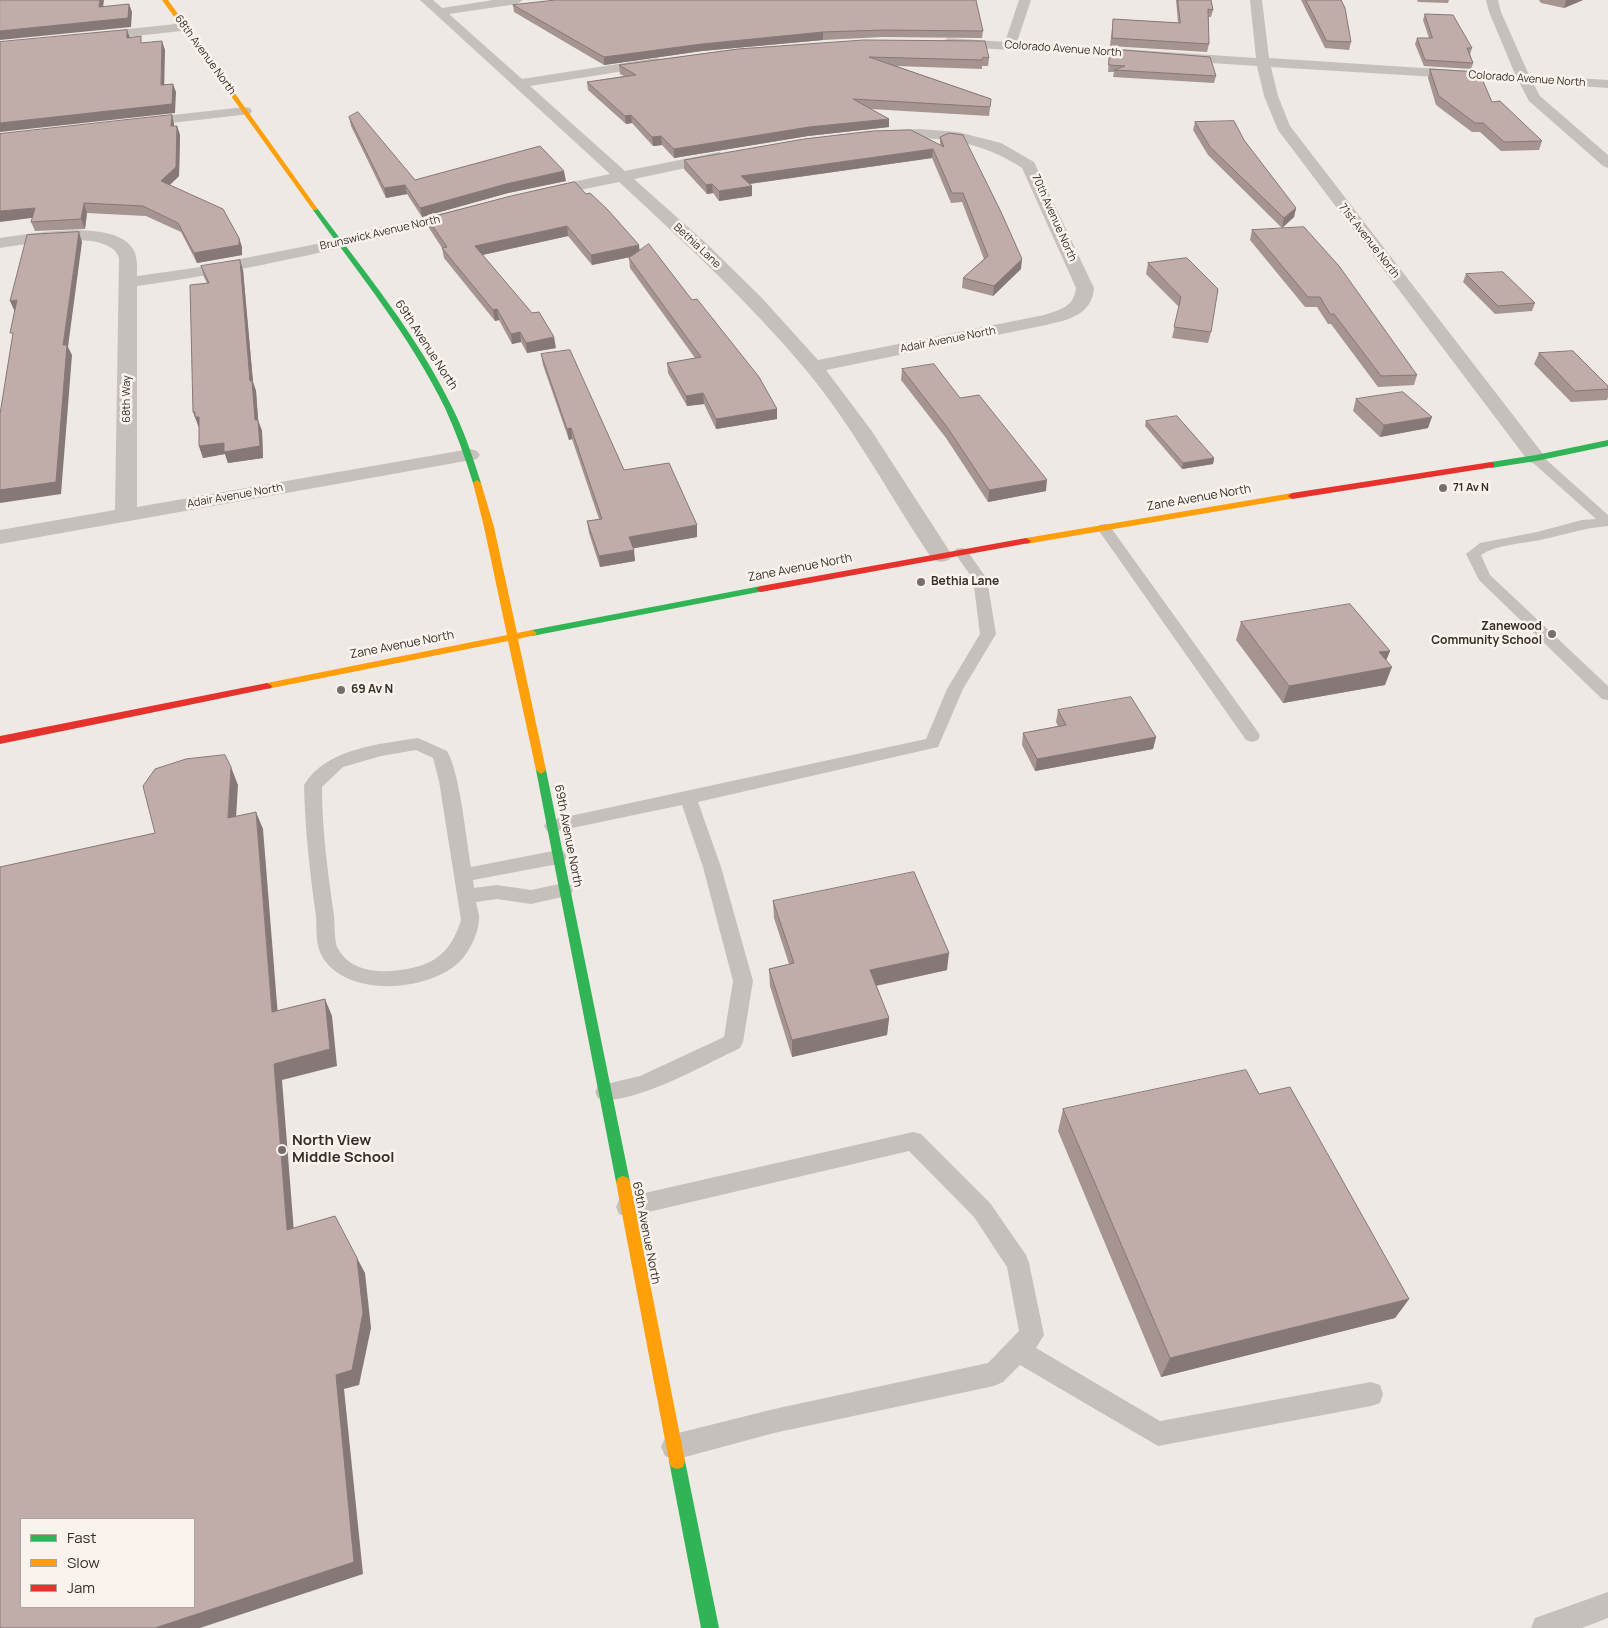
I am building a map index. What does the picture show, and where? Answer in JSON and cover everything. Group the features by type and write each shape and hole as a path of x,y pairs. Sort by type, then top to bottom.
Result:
{"street":[{"name":"68th Avenue North","path":"165,0 245,111"},
{"name":"Bethia Lane","path":"426,0 756,300 814,367 861,430 941,555"},
{"path":"439,12 516,0"},
{"path":"1010,45 1025,0"},
{"name":"71st Avenue North","path":"1256,0 1266,88 1282,126 1536,458"},
{"path":"1492,0 1495,12 1534,98 1608,163"},
{"path":"78,38 185,28"},
{"name":"Colorado Avenue North","path":"934,41 1608,84"},
{"path":"520,84 672,60"},
{"path":"126,124 245,111"},
{"name":"69th Avenue North","path":"245,111 412,344 444,396 470,456 489,527 511,638 553,826 564,890 710,1628"},
{"name":"70th Avenue North","path":"874,135 927,133 966,138 997,146 1016,155 1029,165 1084,288 1085,297 1080,306"},
{"path":"525,197 621,176 733,155"},
{"name":"Brunswick Avenue North","path":"128,282 194,272 340,244 373,234 482,208"},
{"path":"0,243 74,235 96,236 124,248 128,258 128,282"},
{"name":"68th Way","path":"126,515 128,282"},
{"name":"Adair Avenue North","path":"814,367 1046,320 1065,315 1080,306"},
{"name":"Zane Avenue North","path":"0,740 511,638 941,555 1536,458 1608,443"},
{"name":"Adair Avenue North","path":"0,537 470,456"}],"lane":[{"path":"1536,458 1608,522"},
{"path":"1608,522 1582,524 1539,536 1485,546 1473,554 1484,578 1608,695"},
{"path":"1104,528 1252,736"},
{"path":"553,826 688,798 932,743 955,688 988,634 980,579 961,552"},
{"path":"418,744 442,755 464,875 470,920 464,940 447,962 418,974 377,979 347,971 330,951 319,877 313,815 313,785 337,763 380,750 418,744"},
{"path":"605,1092 643,1084 733,1042 743,981 712,867 688,798"},
{"path":"464,875 558,857"},
{"path":"467,896 497,892 531,897 564,890"},
{"path":"627,1207 913,1141 982,1210 1018,1263 1032,1335 994,1374 774,1421 674,1448"},
{"path":"1018,1350 1158,1434 1371,1394"},
{"path":"1545,1628 1608,1605"}],"building":[{"path":"0,0 100,0 99,7 129,4 128,18 0,31"},
{"path":"556,0 976,0 983,31 883,30 823,32 702,44 604,57 513,5"},
{"path":"1178,0 1211,0 1213,10 1208,9 1209,44 1112,38 1113,19 1180,23"},
{"path":"1306,0 1341,0 1345,8 1351,42 1327,41"},
{"path":"1425,14 1453,15 1472,48 1467,48 1473,63 1425,60 1417,38 1432,38"},
{"path":"127,30 127,38 141,36 141,43 162,41 161,85 173,84 172,104 0,123 0,42"},
{"path":"864,40 985,41 989,58 983,57 982,60 869,57 991,99 990,107 853,99 889,119 809,127 674,149 661,136 652,137 631,115 625,116 587,82 636,75 619,65 738,49"},
{"path":"1110,49 1210,57 1216,76 1114,70 1125,66 1109,65"},
{"path":"1430,69 1479,72 1492,102 1500,101 1542,141 1504,142 1483,123 1475,123 1439,96"},
{"path":"358,112 415,180 540,146 564,171 506,184 420,208 405,185 384,188 349,117"},
{"path":"172,115 171,126 177,126 176,167 161,181 223,209 239,238 239,245 194,253 178,223 143,206 84,203 81,219 31,222 35,208 0,211 0,134"},
{"path":"1234,121 1244,140 1296,208 1284,218 1210,147 1195,122"},
{"path":"911,130 944,147 940,137 949,133 963,135 1022,259 994,286 963,278 988,256 963,193 952,193 933,149 741,176 752,186 719,191 712,184 706,185 684,160 804,139 873,131"},
{"path":"575,182 586,194 590,193 608,210 639,245 591,255 567,226 475,246 532,313 539,312 554,337 526,343 520,332 511,334 497,309 493,310 442,248 447,247 427,218 511,196"},
{"path":"1304,227 1339,266 1417,375 1381,376 1334,314 1330,314 1320,297 1308,297 1252,230"},
{"path":"79,232 63,345 67,345 56,482 0,490 0,414 13,333 10,333 17,300 10,301 27,235"},
{"path":"649,244 692,300 697,299 759,377 777,409 716,419 703,393 686,396 667,363 701,357 629,258"},
{"path":"1187,258 1218,289 1211,332 1174,327 1181,297 1148,263"},
{"path":"240,260 250,381 252,380 255,420 258,420 260,446 224,452 224,443 199,446 199,417 195,417 195,412 193,412 190,285 209,283 201,266"},
{"path":"1503,272 1535,303 1498,306 1466,274"},
{"path":"570,350 624,470 669,463 697,525 629,537 634,550 599,556 587,521 602,519 571,428 567,429 541,354"},
{"path":"1573,351 1608,386 1608,389 1575,391 1539,353"},
{"path":"934,364 960,398 979,395 1047,480 989,490 947,427 902,369"},
{"path":"1403,392 1432,417 1384,425 1356,399"},
{"path":"1177,416 1214,458 1183,463 1146,421"},
{"path":"1350,604 1390,651 1379,652 1392,667 1289,686 1241,622"},
{"path":"1131,697 1156,737 1037,759 1023,733 1066,725 1058,710"},
{"name":"North View Middle School","path":"225,755 231,767 228,818 256,812 272,1012 325,999 330,1049 274,1064 287,1230 335,1216 357,1258 363,1313 352,1370 336,1375 354,1562 155,1628 0,1628 0,867 155,833 143,786 155,769 186,759"},
{"path":"914,872 949,953 870,970 889,1018 792,1040 769,969 794,963 773,901"},
{"path":"1246,1070 1259,1094 1290,1087 1409,1299 1170,1358 1063,1109"}],"traffic: fast":[{"path":"315,209 386,306 430,373 449,408 465,445 477,483"},
{"path":"1491,465 1608,443"},
{"path":"532,633 761,589"},
{"path":"541,770 623,1182"},
{"path":"677,1461 710,1628"}],"traffic: slow":[{"path":"165,0 315,209"},
{"path":"477,483 489,527 541,770"},
{"path":"1026,541 1292,496"},
{"path":"267,686 532,633"},
{"path":"623,1182 677,1461"}],"traffic: jam":[{"path":"1292,496 1491,465"},
{"path":"761,589 1026,541"},
{"path":"0,740 267,686"}],"place":[{"name":"71 Av N","path":"1443,488"},
{"name":"Bethia Lane","path":"921,582"},
{"name":"Zanewood Community School","path":"1552,634"},
{"name":"69 Av N","path":"341,690"},
{"name":"North View Middle School","path":"282,1150"}]}
